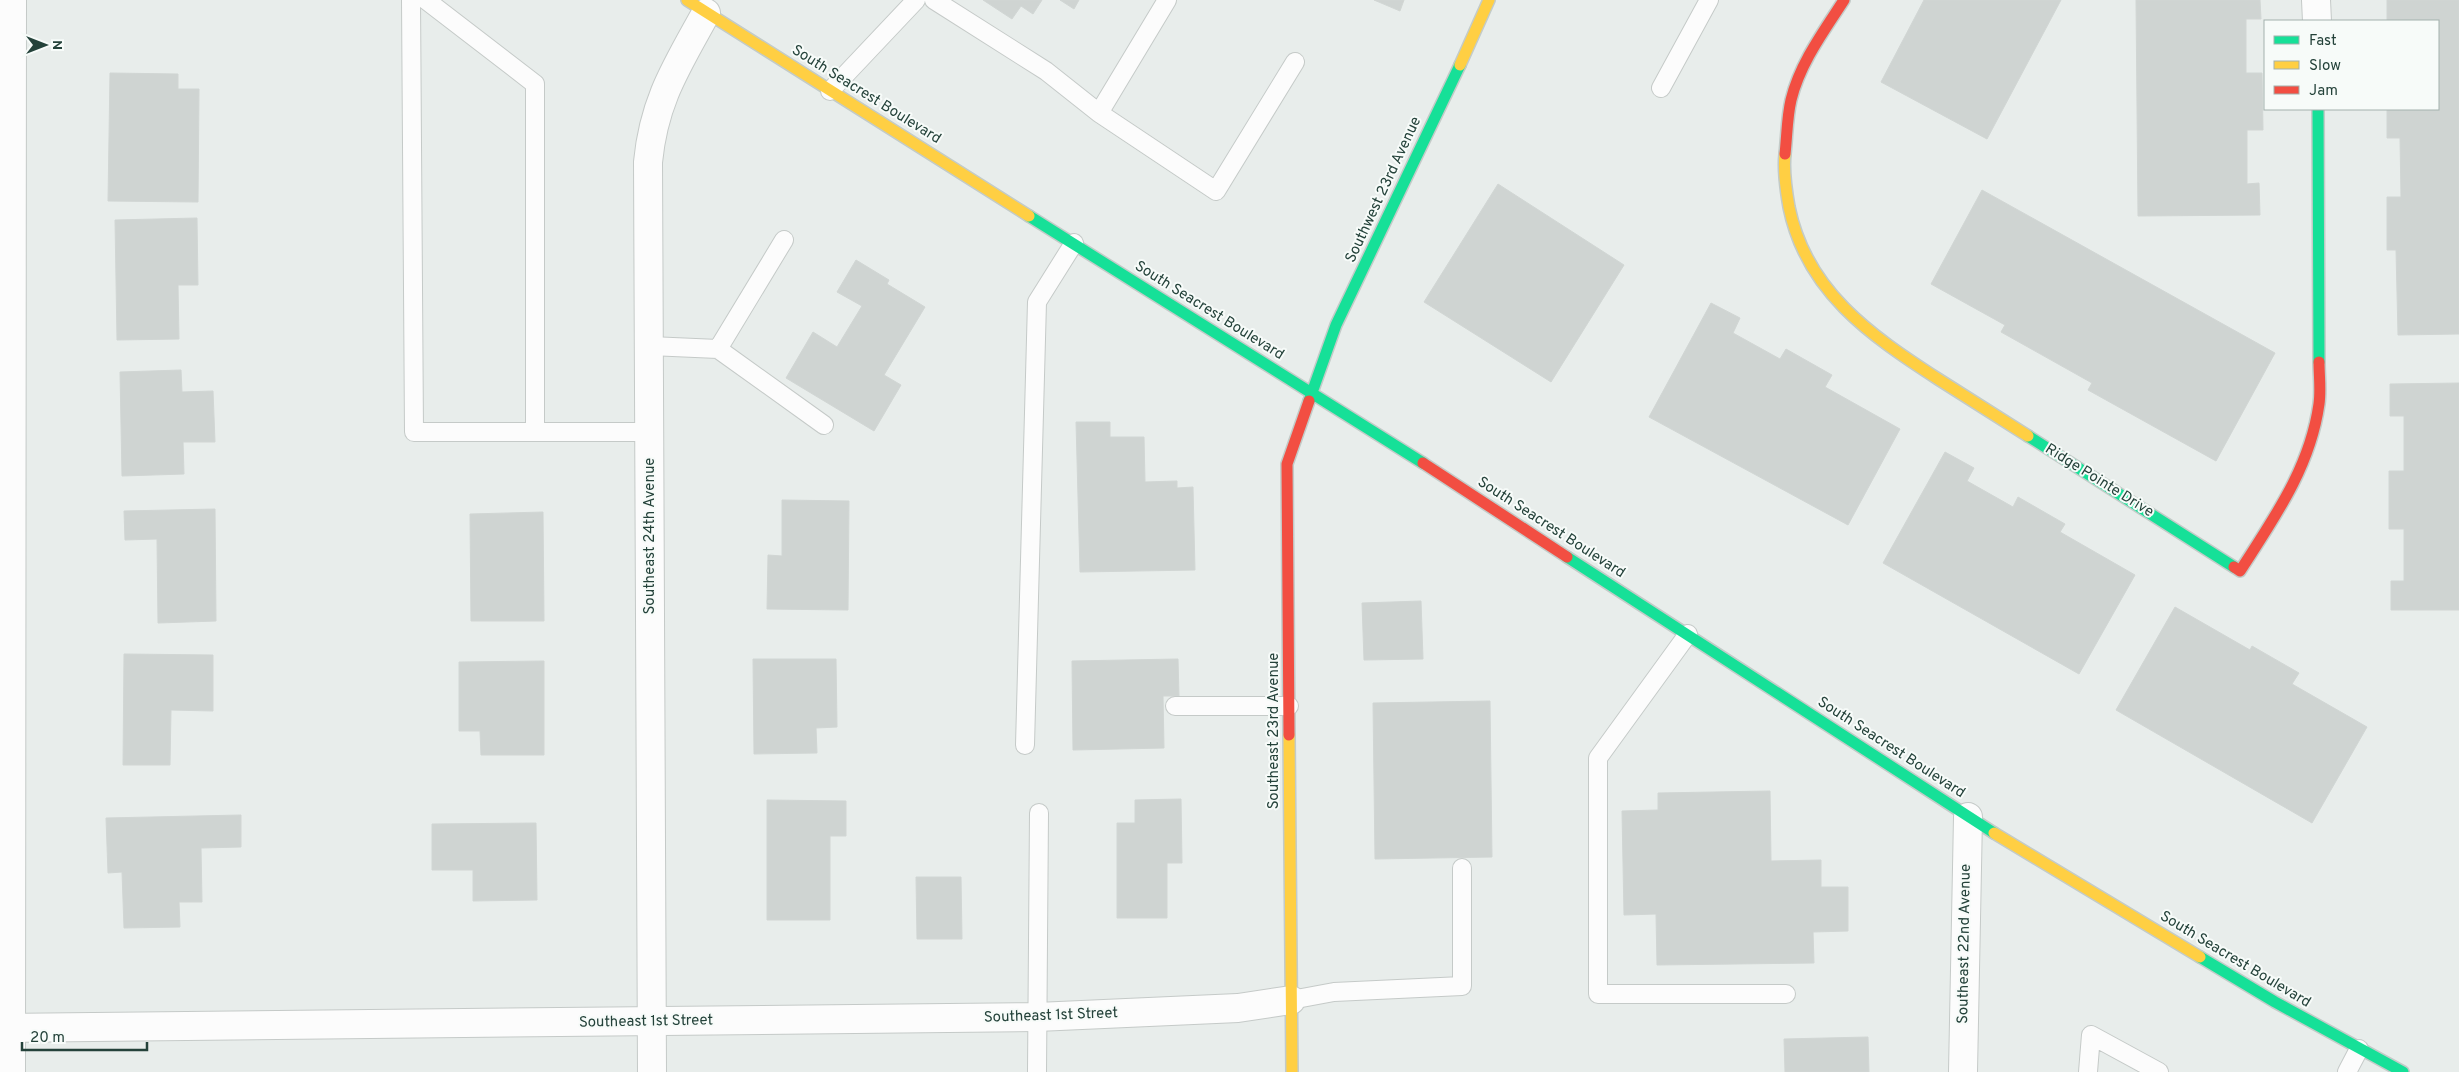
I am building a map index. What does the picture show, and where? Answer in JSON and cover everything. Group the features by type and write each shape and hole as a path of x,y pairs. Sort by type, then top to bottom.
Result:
{"street":[{"path":"12,0 6,1028 12,1072"},
{"name":"Southwest 23rd Avenue","path":"1311,394 1336,325 1456,74 1489,0"},
{"name":"Ridge Pointe Drive","path":"1844,0 1803,68 1793,94 1783,151 1784,184 1795,231 1806,258 1820,283 1859,325 1884,344 2240,571 2292,489 2304,461 2319,402 2318,110"},
{"path":"2316,0 2316,20"},
{"name":"South Seacrest Boulevard","path":"703,4 830,91 1311,394 1370,429 1968,816 2274,1002 2403,1072"},
{"name":"Southeast 24th Avenue","path":"652,1072 648,162 650,139 662,95 703,4"},
{"name":"Southeast 23rd Avenue","path":"1292,1072 1287,464 1311,394"},
{"name":"Southeast 22nd Avenue","path":"1963,1072 1968,816"},
{"name":"Southeast 1st Street","path":"6,1028 1038,1017 1238,1008 1291,1000"}],"lane":[{"path":"411,0 414,432 650,432"},
{"path":"426,0 535,84 535,432"},
{"path":"830,91 916,0"},
{"path":"934,0 1046,71 1099,113 1216,192 1295,62"},
{"path":"1099,113 1167,0"},
{"path":"1660,88 1709,0"},
{"path":"718,349 784,240"},
{"path":"1025,744 1037,302 1074,243"},
{"path":"650,346 718,349 824,425"},
{"path":"1688,634 1598,758 1598,994 1786,994"},
{"path":"1175,706 1289,706"},
{"path":"1037,1072 1039,813"},
{"path":"1291,1000 1334,992 1462,986 1462,868"},
{"path":"2088,1072 2091,1036 2160,1072"},
{"path":"2346,1072 2359,1049"}],"building":[{"path":"983,0 1042,0 1033,14 1021,6 1012,19"},
{"path":"1060,0 1079,0 1074,9"},
{"path":"1374,0 1404,0 1400,11"},
{"path":"1924,0 2061,0 1987,139 1881,82"},
{"path":"2136,0 2260,0 2261,19 2246,19 2246,73 2262,73 2263,130 2247,130 2247,184 2259,183 2260,215 2138,216"},
{"path":"2387,0 2459,0 2459,334 2398,335 2396,250 2387,250 2387,197 2401,197 2400,138 2387,138 2387,110 2439,110 2439,20 2387,20"},
{"path":"110,73 178,74 178,89 199,89 198,202 108,201"},
{"path":"1498,184 1624,265 1551,382 1424,302"},
{"path":"1982,190 2275,353 2216,461 2088,390 2092,383 2001,332 2005,325 1931,284"},
{"path":"197,218 198,285 178,285 179,339 117,340 115,220"},
{"path":"856,260 889,280 887,284 925,307 884,375 901,385 874,431 786,378 813,332 837,347 862,306 837,292"},
{"path":"1711,303 1740,318 1733,333 1780,359 1786,349 1832,375 1825,387 1900,429 1848,525 1649,417"},
{"path":"181,370 182,392 213,391 215,442 183,442 184,474 122,476 120,372"},
{"path":"2459,383 2459,610 2391,610 2391,581 2404,581 2404,529 2389,529 2389,471 2404,471 2404,416 2390,416 2390,384"},
{"path":"1076,422 1110,422 1110,437 1144,437 1145,482 1177,481 1177,488 1193,487 1195,570 1080,572"},
{"path":"1945,452 1974,468 1967,481 2013,507 2018,497 2065,524 2060,532 2135,575 2079,674 1883,563"},
{"path":"782,500 849,501 848,610 767,609 768,555 782,556"},
{"path":"215,509 216,621 158,623 157,539 125,540 124,511"},
{"path":"543,512 544,621 471,621 470,514"},
{"path":"1421,601 1423,659 1364,660 1362,603"},
{"path":"2175,607 2250,650 2252,646 2299,673 2292,684 2367,727 2312,823 2116,710"},
{"path":"124,654 213,655 213,711 171,710 170,765 123,765"},
{"path":"753,659 836,659 837,727 816,728 817,753 754,754"},
{"path":"1178,659 1179,696 1163,696 1164,748 1073,750 1072,661"},
{"path":"544,661 544,755 481,755 480,731 459,731 459,662"},
{"path":"1490,701 1492,857 1375,859 1373,703"},
{"path":"1770,791 1771,861 1821,860 1821,887 1848,887 1848,931 1813,932 1814,963 1657,965 1656,914 1624,915 1622,811 1658,810 1658,793"},
{"path":"1181,799 1182,863 1167,863 1167,918 1117,918 1117,823 1135,823 1135,800"},
{"path":"767,800 846,801 846,836 830,836 830,920 767,920"},
{"path":"241,815 241,847 201,848 202,902 179,902 180,927 124,928 122,872 108,873 106,818"},
{"path":"536,823 537,900 473,901 473,870 432,870 432,824"},
{"path":"916,877 961,877 962,939 917,939"},
{"path":"1868,1037 1869,1072 1785,1072 1784,1039"}],"traffic: fast":[{"path":"1309,401 1336,325 1460,65"},
{"path":"2318,110 2319,362"},
{"path":"1029,216 1423,463"},
{"path":"2028,436 2234,567"},
{"path":"1567,557 1994,833"},
{"path":"2200,957 2275,1002 2403,1072"}],"traffic: slow":[{"path":"687,0 1029,216"},
{"path":"1460,65 1489,0"},
{"path":"1785,154 1787,194 1797,237 1810,263 1826,287 1844,308 1888,345 2028,436"},
{"path":"1289,735 1292,1072"},
{"path":"1994,833 2200,957"}],"traffic: jam":[{"path":"1785,154 1789,113 1795,86 1806,60 1844,0"},
{"path":"2234,567 2240,571 2278,512 2308,450 2319,404 2319,362"},
{"path":"1289,735 1287,464 1309,401"},
{"path":"1423,463 1567,557"}]}
